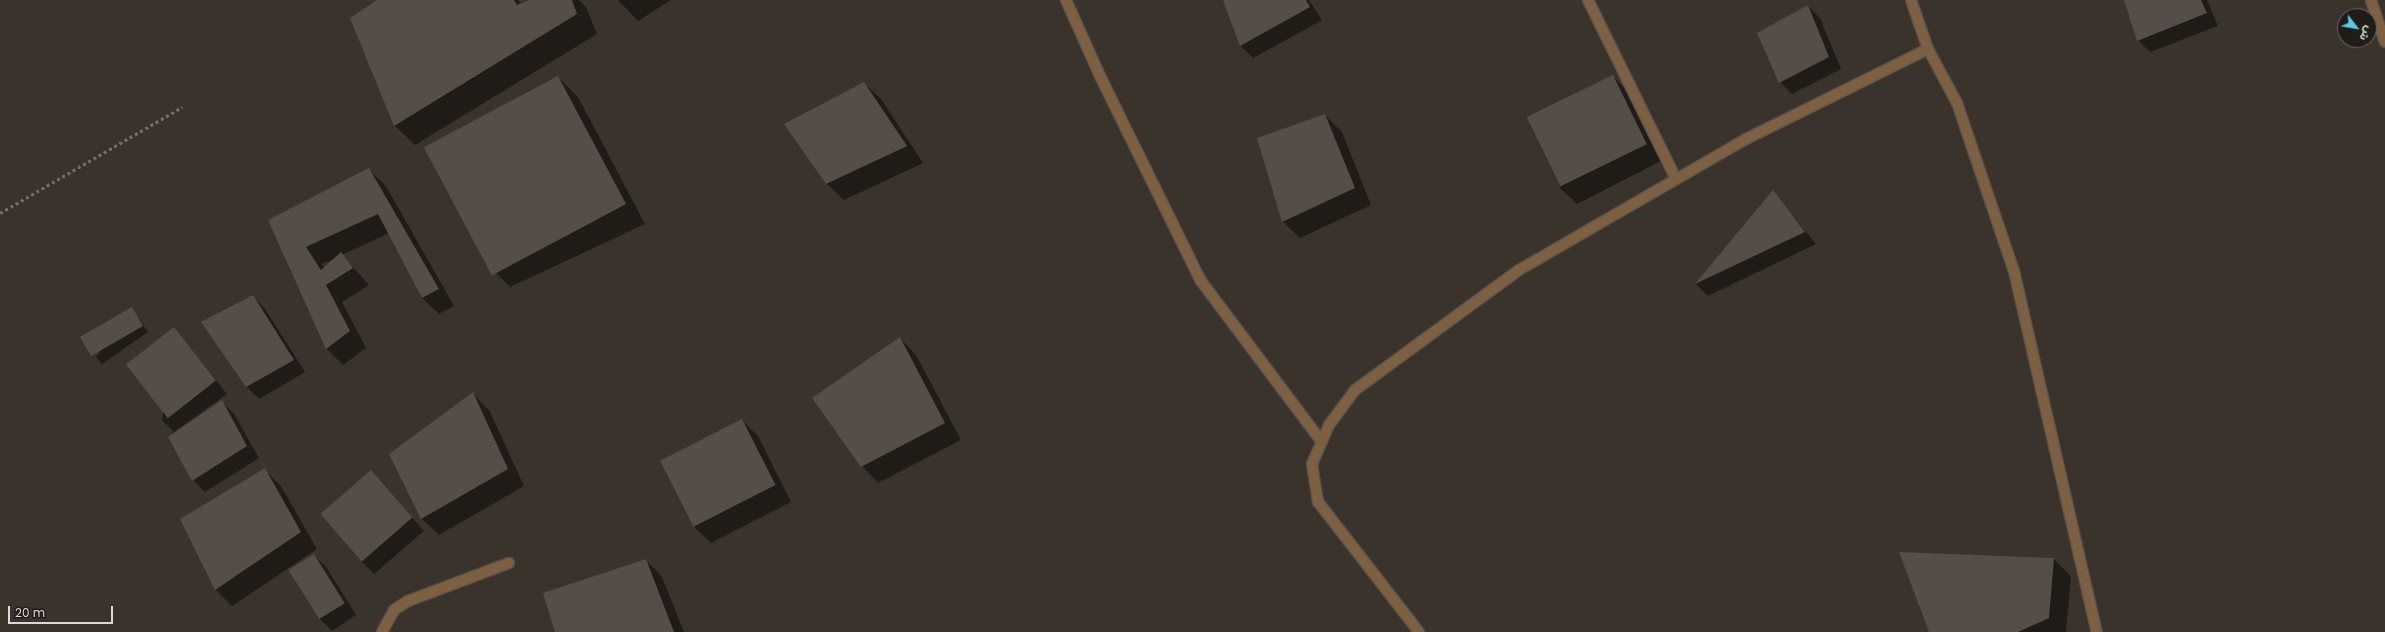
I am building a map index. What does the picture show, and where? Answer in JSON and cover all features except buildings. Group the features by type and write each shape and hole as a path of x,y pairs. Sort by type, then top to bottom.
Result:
{"street":[{"path":"1066,0 1100,76 1201,281 1322,442"},
{"path":"1588,0 1676,179"},
{"path":"1911,0 1928,49 1957,103 2014,271 2097,632"},
{"path":"2371,0 2385,42"},
{"path":"1419,632 1318,502 1312,464 1329,424 1355,390 1519,270 1746,139 1928,49"},
{"path":"382,632 394,610 408,601 509,563"}],"path":[{"path":"0,213 182,107"}]}
